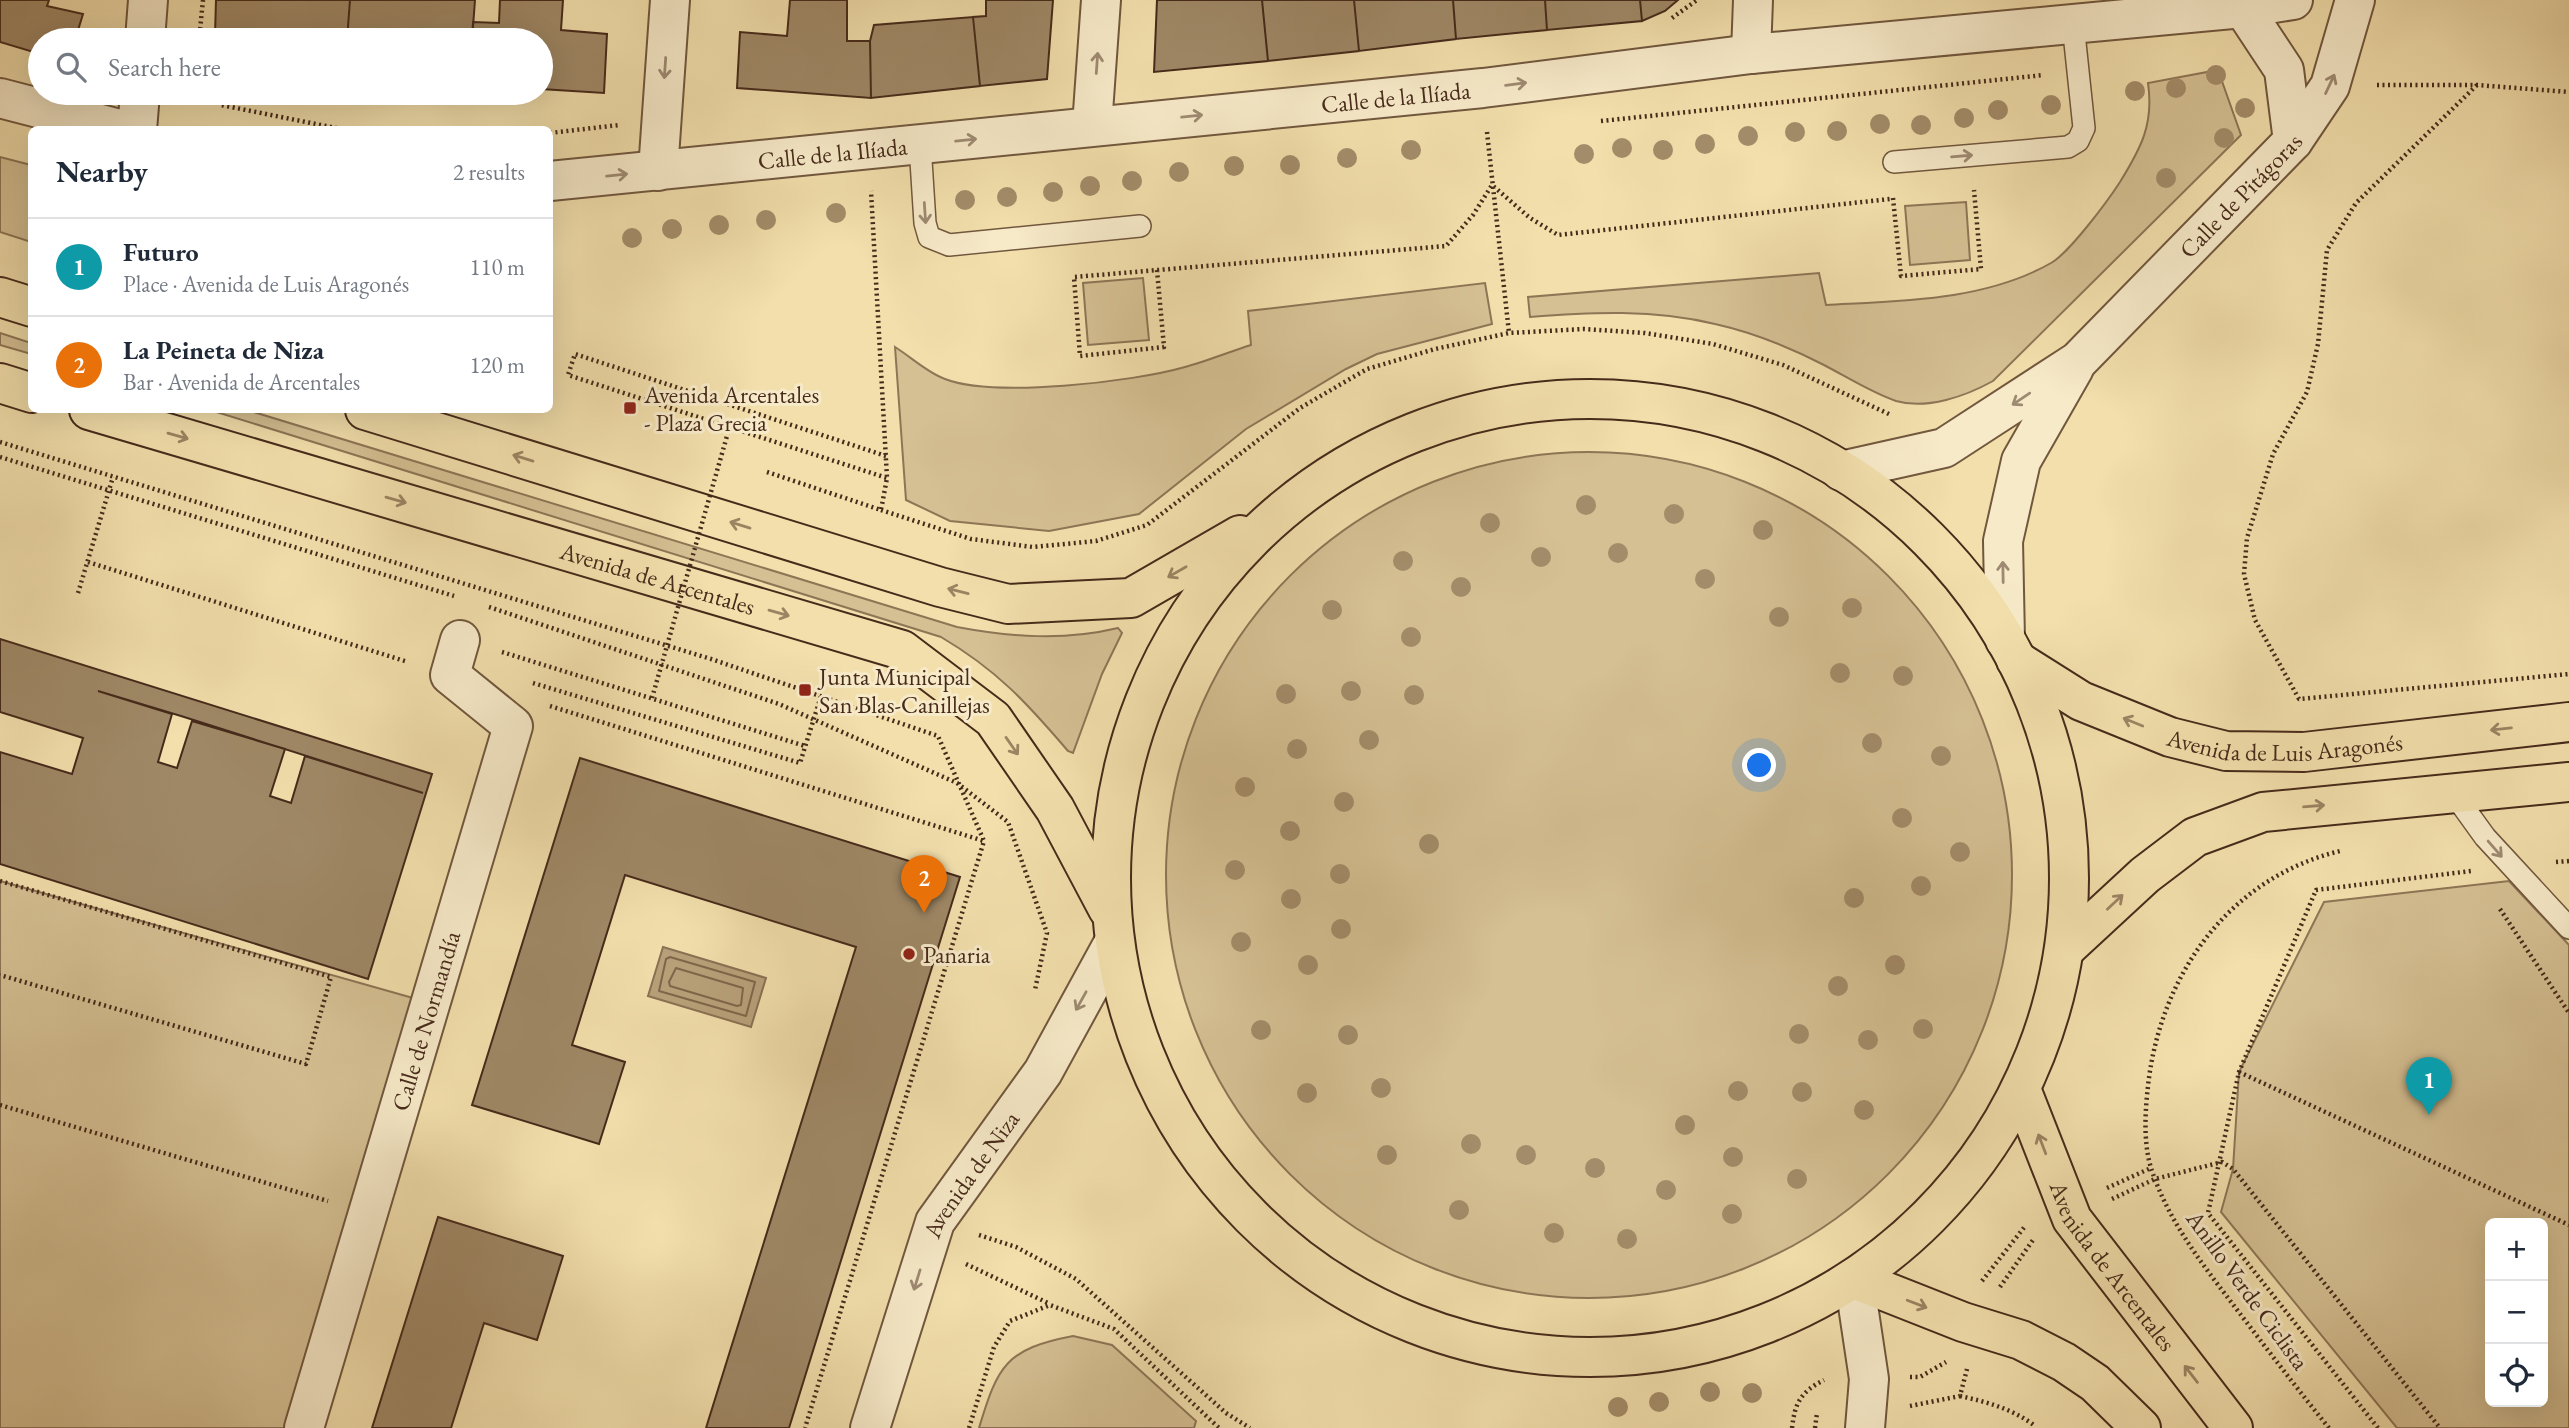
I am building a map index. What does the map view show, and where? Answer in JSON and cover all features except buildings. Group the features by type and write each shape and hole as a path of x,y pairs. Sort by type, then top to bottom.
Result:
{"main road":[{"path":"0,297 28,306"},
{"path":"0,383 28,392"},
{"path":"375,413 940,587 1008,604 1131,598 1278,513 1348,464 1419,430 1480,412 1545,401 1617,401 1683,409 1765,433 1841,471 1892,508 1937,549 1973,591 2011,650 2041,715 2057,772 2067,830 2070,889 2065,948 2048,1020 2021,1089 1990,1144 1950,1196 1905,1241 1854,1279 1788,1315 1725,1338 1633,1355 1527,1353 1453,1337 1380,1308 1298,1257 1249,1215 1194,1148 1158,1086 1132,1022 1111,926 1111,844 1122,768 1146,696 1180,628 1224,566 1278,513"},
{"name":"Avenida de Arcentales","path":"99,413 902,650 993,719 1055,809 1111,926"},
{"name":"Avenida de Luis Aragonés","path":"2011,650 2081,701 2170,737 2227,751 2304,752 2569,722"},
{"path":"2065,948 2145,875 2195,837 2263,812 2569,782"},
{"name":"Avenida de Arcentales","path":"2021,1089 2072,1219 2233,1428"},
{"path":"1854,1279 1963,1322 2021,1340 2064,1362 2095,1383 2141,1428"}],"street":[{"path":"146,28 148,0"},
{"path":"658,171 670,0"},
{"path":"1092,126 1101,0"},
{"path":"1751,54 1753,0"},
{"name":"Calle de la Ilíada","path":"553,181 1483,88 1751,54 2244,8 2293,0"},
{"name":"Calle de Pitágoras","path":"1841,471 1944,448 2078,361 2293,141 2330,86 2355,0"},
{"path":"2244,8 2284,70 2293,141"},
{"path":"0,98 108,126"},
{"path":"137,126 139,105"},
{"name":"Calle de Pitágoras","path":"2011,650 2003,541 2021,461 2078,361"},
{"name":"Calle de Normandía","path":"304,1428 513,726 450,675 476,645"},
{"name":"Avenida de Niza","path":"870,1428 935,1222 1043,1072 1111,926"},
{"path":"1854,1279 1869,1379 1865,1428"}],"lane":[{"path":"1894,162 2068,147 2078,141 2084,128 2073,24"},
{"path":"920,145 925,223 929,237 949,246 1140,226"},
{"path":"2454,794 2510,866 2569,928"}],"path":[{"path":"200,28 203,0"},
{"path":"2330,86 2477,85 2569,92"},
{"path":"2477,85 2356,203 2327,250 2318,344 2307,392 2273,454 2248,538 2244,574 2255,620 2299,699 2569,674"},
{"path":"221,105 326,126"},
{"path":"553,134 621,125"},
{"path":"1157,270 1164,346 1080,356 1074,277 1157,270 1446,247 1472,215 1492,184 1530,218 1558,235 1906,197"},
{"path":"871,188 887,478 881,510"},
{"path":"1893,198 1901,276 1981,269 1974,189 1961,191"},
{"path":"1496,220 1509,333"},
{"path":"767,472 971,539 1033,547 1096,541 1147,524 1300,408 1367,369 1434,349 1509,333 1584,329 1645,333 1713,344 1783,365 1888,414 1899,416"},
{"path":"886,456 575,354 568,375 887,478"},
{"path":"652,698 729,429"},
{"path":"0,442 711,659 938,736 985,841 805,1428"},
{"path":"0,457 463,598"},
{"path":"78,593 113,477"},
{"path":"485,606 779,704 957,783 1008,822 1030,884 1047,933 1033,1002"},
{"path":"476,645 805,746"},
{"path":"525,680 800,763 821,696"},
{"name":"Anillo Verde Ciclista","path":"2313,858 2248,895 2195,949 2170,997 2151,1055 2145,1112 2151,1168 2177,1227 2209,1273 2329,1428"},
{"path":"2378,1428 2208,1213 2222,1162 2239,1072 2316,890 2569,861"},
{"path":"0,881 331,978 306,1064 0,975"},
{"path":"2496,904 2569,1013"},
{"path":"2239,1072 2569,1225"},
{"path":"0,1105 368,1213"},
{"path":"2108,1201 2155,1179 2222,1162 2233,1169 2440,1428"},
{"path":"2103,1190 2151,1168"},
{"path":"1978,1285 2029,1222"},
{"path":"973,1233 1016,1247 1076,1279 1226,1413 1250,1428"},
{"path":"1996,1292 2036,1237"},
{"path":"967,1264 1050,1305 1114,1329 1219,1428"},
{"path":"969,1428 994,1347 1010,1321 1050,1305"},
{"path":"1897,1378 1920,1377 1950,1360"},
{"path":"1960,1396 1968,1364"},
{"path":"1792,1428 1794,1406 1802,1394 1824,1380 1834,1379"},
{"path":"1907,1407 1960,1396 1991,1403 2021,1415 2035,1426"},
{"path":"1815,1428 1817,1413"}],"shaded area":[{"path":"2218,70 2241,135 1993,381 1971,392 1933,403 1896,401 1785,347 1743,331 1692,319 1623,313 1530,317 1528,297 1819,273 1826,305 1941,297 1998,285 2025,276 2051,263 2068,249 2120,182 2144,135 2149,111 2148,83"},
{"path":"0,157 28,164 28,241 0,232"},
{"path":"1966,202 1970,260 1910,265 1905,206"},
{"path":"1143,278 1149,340 1088,345 1083,283"},
{"path":"1485,283 1492,324 1377,354 1346,369 1246,429 1139,514 1049,531 950,521 906,500 895,347 939,376 967,385 1029,388 1064,386 1162,373 1251,345 1248,311"},
{"path":"0,333 28,342 28,353 0,345"},
{"path":"220,413 257,413 957,627 1037,636 1078,635 1118,628 1122,633 1102,674 1073,753 1068,751 1025,703 995,675 941,637"},
{"path":"1589,452 1671,460 1712,470 1751,484 1824,524 1857,548 1888,576 1916,607 1940,640 1980,713 1994,752 2004,793 2012,875 2004,957 1994,998 1980,1037 1940,1110 1916,1143 1888,1174 1857,1202 1824,1226 1751,1266 1712,1280 1671,1290 1589,1298 1507,1290 1466,1280 1427,1266 1354,1226 1321,1202 1290,1174 1262,1143 1238,1110 1198,1037 1184,998 1174,957 1166,875 1174,793 1184,752 1198,713 1238,640 1262,607 1290,576 1321,548 1354,524 1427,484 1466,470 1507,460"},
{"path":"0,881 420,1000 290,1428 0,1428"},
{"path":"2509,881 2569,945 2569,1428 2397,1428 2221,1212 2233,1169 2239,1072 2324,902"},
{"path":"1073,1336 1112,1345 1196,1421 1194,1428 979,1428 992,1389 1008,1363 1033,1347"}],"water":[{"path":"663,947 766,978 751,1027 648,996"}],"place":[{"name":"Avenida Arcentales - Plaza Grecia","path":"630,408"},
{"name":"Junta Municipal San Blas-Canillejas","path":"805,690"},
{"name":"La Peineta de Niza","path":"924,913"},
{"name":"Panaria","path":"909,954"},
{"name":"Futuro","path":"2429,1115"}]}
